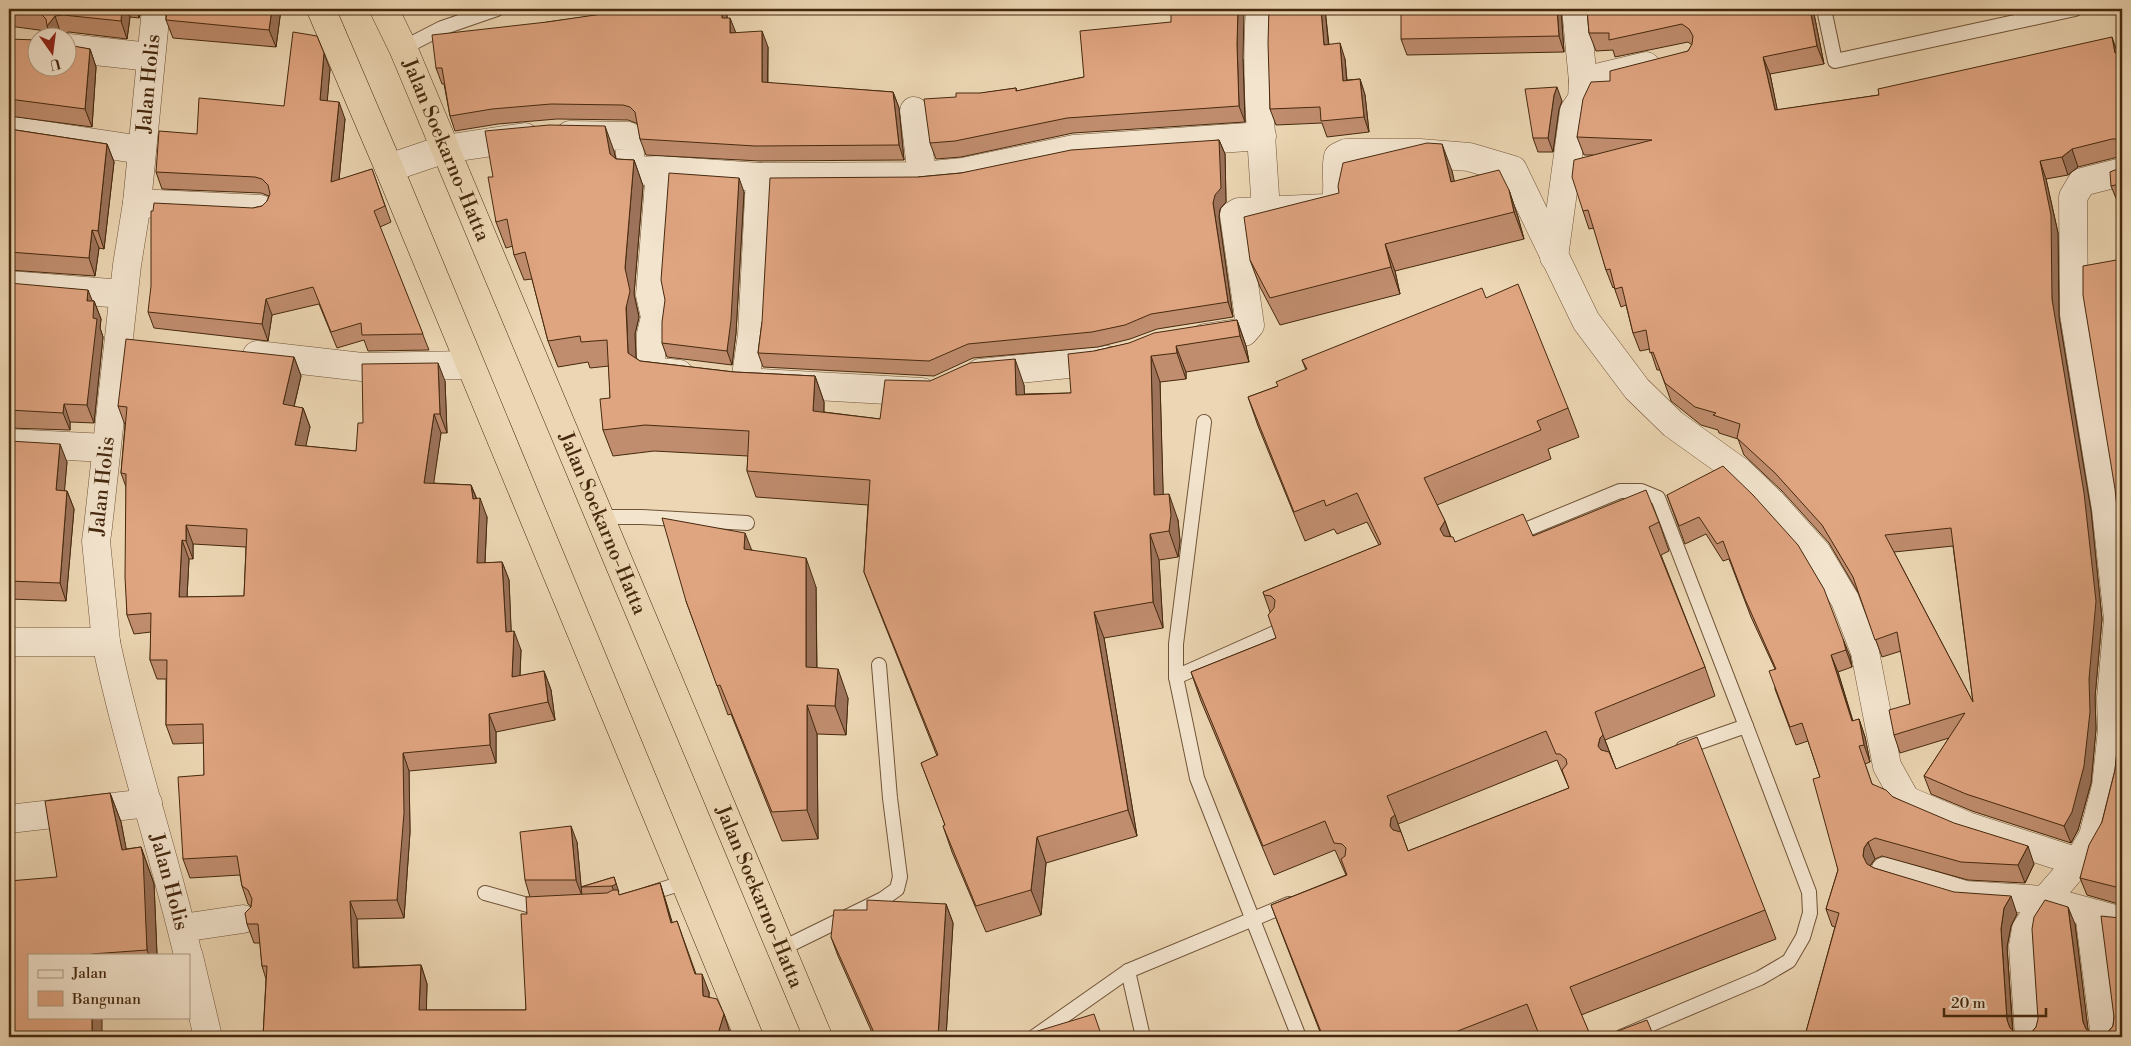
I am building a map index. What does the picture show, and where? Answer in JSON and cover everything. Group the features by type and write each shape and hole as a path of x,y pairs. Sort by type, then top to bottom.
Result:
{"highway":[{"path":"321,9 390,168 749,1037"},
{"name":"Jalan Soekarno-Hatta","path":"384,9 403,48 818,1037"}],"street":[{"name":"Jalan Holis","path":"156,9 137,203 123,294 129,341 106,448 96,541 106,642 120,707 148,803 188,954"},
{"path":"1260,9 1258,31 1266,211"},
{"path":"1554,257 1574,110 1582,99 1583,81 1576,9"},
{"path":"78,49 150,57"},
{"path":"1583,81 1675,59"},
{"path":"914,111 922,176"},
{"path":"9,130 142,150"},
{"path":"390,168 445,149 524,138 618,135 628,136 632,170 760,176 922,176 963,172 1074,149 1262,136"},
{"path":"1178,341 1248,330 1250,325 1233,221 1234,215 1238,212 1334,206 1337,200 1336,165 1338,157 1346,153 1420,153 1469,157 1513,170 1586,321 1638,388 1673,424 1740,472 1771,502 1817,553 1845,600 1865,652 1887,766 1906,800 1967,826 2078,862"},
{"path":"660,170 650,295 655,317 651,334 651,371 745,382 921,392 938,391 975,374 1100,362 1135,354"},
{"path":"2029,1037 2023,946 2026,929 2045,900 2078,862 2093,836 2106,786 2112,730 2111,698 2118,619 2106,509 2074,314 2073,197 2082,182 2122,172"},
{"path":"745,382 752,335 760,176"},
{"path":"137,203 260,209"},
{"path":"9,285 123,294"},
{"path":"236,353 362,367 470,365"},
{"path":"9,443 106,448"},
{"path":"9,642 106,642"},
{"path":"9,819 148,803"},
{"path":"1885,871 1965,895 2045,900 2122,921"},
{"path":"2089,913 2105,1037"},
{"path":"182,928 243,919"},
{"name":"Jalan Holis","path":"190,964 208,1037"}],"lane":[{"path":"403,48 442,28 497,9"},
{"path":"1824,9 1835,61 2075,9"},
{"path":"1204,422 1189,555 1176,644 1176,677 1197,778 1250,919 1299,1037"},
{"path":"1504,539 1620,491 1641,491 1658,498 1809,892 1810,913 1803,937 1789,961 1760,978 1621,1037"},
{"path":"599,517 642,517 747,523"},
{"path":"1176,677 1277,632"},
{"path":"781,949 883,899 897,889 900,877 890,798 879,665"},
{"path":"1672,752 1746,726"},
{"path":"630,898 685,882"},
{"path":"486,894 535,907 554,906"},
{"path":"1034,1037 1128,971 1304,898"},
{"path":"1128,971 1143,1037"}],"building":[{"path":"11,9 122,9 121,21 63,15 55,16 47,26 46,19 40,13"},
{"path":"167,9 272,9 269,30 166,20"},
{"path":"644,9 722,9 722,18 730,18 730,33 762,31 762,82 893,92 899,145 755,146 640,139 635,112 630,107 623,105 551,104 492,109 450,116 442,68 436,68 432,35 547,22 602,14 602,12"},
{"path":"1171,9 1238,9 1239,106 1067,118 955,141 930,143 924,99 956,97 956,93 980,93 1016,88 1016,91 1084,77 1080,31 1171,22"},
{"path":"1269,9 1321,9 1324,45 1340,43 1343,81 1360,79 1364,117 1321,121 1320,107 1270,109"},
{"path":"1401,9 1557,9 1559,36 1401,39"},
{"path":"1587,9 1810,9 1817,46 1763,57 1775,110 1879,95 1878,89 2112,37 2115,53 2122,52 2122,141 2112,139 2072,149 2062,157 2040,161 2051,215 2052,299 2084,493 2096,601 2089,679 2090,712 2084,766 2072,812 2064,826 1966,794 1924,776 1965,713 1894,735 1889,710 1910,704 1897,632 1875,640 1853,577 1822,525 1775,473 1737,438 1740,424 1713,415 1716,413 1695,407 1665,383 1653,352 1650,353 1646,330 1633,333 1622,287 1615,289 1610,269 1606,270 1588,210 1583,211 1572,177 1574,160 1652,140 1577,137 1583,99 1591,82 1610,81 1610,71 1688,51 1692,44 1693,36 1689,29 1682,24 1609,40 1609,33 1589,33","holes":["1951,528 1973,702 1885,535"]},
{"path":"293,32 317,36 324,53 320,100 339,102 331,182 372,169 385,206 374,211 423,334 362,335 361,323 331,332 313,287 266,299 262,324 148,312 151,286 151,211 153,211 154,203 253,208 262,206 270,194 268,185 262,179 255,177 156,172 159,131 197,134 199,98 284,106"},
{"path":"9,39 28,40 28,78 78,78 78,47 90,49 85,109 9,99"},
{"path":"1557,87 1554,95 1548,138 1533,138 1525,89"},
{"path":"549,125 605,126 610,154 616,159 634,160 625,268 630,291 626,308 628,353 640,361 734,372 815,376 813,411 880,419 885,380 930,381 970,363 1015,359 1016,395 1071,393 1068,354 1094,351 1129,343 1154,333 1237,320 1240,336 1176,346 1177,353 1151,356 1154,495 1169,494 1171,515 1169,531 1150,534 1153,602 1094,612 1128,810 1037,837 1031,890 976,906 943,826 945,825 921,763 938,755 864,572 870,480 747,471 749,431 645,425 603,430 600,399 610,398 607,340 581,342 580,336 548,341 525,252 514,255 507,219 496,222 488,177 493,177 485,131"},
{"path":"9,129 107,144 98,231 92,230 89,258 9,252"},
{"path":"1219,140 1221,188 1215,195 1213,203 1228,302 1151,314 1125,325 1092,332 968,344 929,361 758,353 762,322 770,178 918,177 961,173 1071,150"},
{"path":"1427,143 1442,144 1451,182 1499,170 1509,190 1514,212 1385,244 1391,267 1270,298 1250,260 1244,217 1339,193 1338,186 1343,163"},
{"path":"2122,167 2122,195 2120,184 2111,186 2110,172"},
{"path":"669,173 739,178 731,320 727,351 662,343 665,300 661,280"},
{"path":"2122,259 2122,555 2115,489 2083,295 2083,266"},
{"path":"9,283 88,290 87,301 94,301 93,318 97,319 87,405 64,404 63,413 9,410"},
{"path":"1518,284 1568,408 1537,421 1541,430 1424,478 1445,521 1440,529 1444,536 1453,537 1455,542 1523,514 1533,536 1646,490 1659,522 1649,527 1705,667 1595,712 1603,735 1598,746 1601,750 1609,752 1616,769 1697,737 1765,910 1570,987 1591,1037 1540,1037 1527,1004 1445,1037 1323,1037 1271,905 1347,875 1341,859 1345,856 1346,848 1342,844 1334,843 1325,821 1263,846 1191,672 1276,638 1268,615 1274,608 1275,600 1271,596 1264,595 1263,592 1381,544 1357,493 1326,506 1324,500 1294,512 1248,397 1278,386 1276,382 1307,369 1302,360 1482,288 1486,298","holes":["1546,731 1556,754 1560,754 1566,759 1567,764 1562,770 1569,788 1408,851 1401,832 1393,830 1390,826 1391,818 1395,815 1387,796"]},
{"path":"126,339 294,357 283,404 303,408 295,445 356,451 358,423 363,423 362,364 438,363 440,414 434,414 424,483 471,485 473,499 480,498 477,563 502,562 506,632 514,631 512,677 544,671 548,702 489,714 490,745 403,753 404,813 397,900 350,901 353,968 421,965 419,1010 526,1010 521,914 527,914 526,897 607,893 613,890 618,890 619,895 660,883 671,923 677,921 695,974 702,974 703,996 717,999 724,1014 717,1037 263,1037 267,966 262,966 258,924 247,924 245,913 251,907 252,899 248,890 242,886 237,856 183,859 178,777 204,775 203,724 166,725 167,660 150,660 151,613 127,615 125,577 126,474 121,473 127,407 118,406","holes":["186,525 247,529 244,596 179,597 182,540 186,541"]},
{"path":"9,441 60,444 56,490 67,491 60,583 9,581"},
{"path":"1723,466 1753,495 1798,545 1824,589 1846,650 1831,655 1852,721 1859,719 1864,745 1859,746 1872,784 1886,790 1893,797 1954,823 2028,846 2018,865 1961,862 1875,838 1868,842 1864,848 1863,856 1867,864 1874,868 1954,892 2011,896 2004,908 2001,929 2007,1020 2010,1028 2016,1033 2024,1035 2031,1033 2036,1027 2038,1019 2032,929 2034,917 2045,900 2068,907 2083,1022 2086,1029 2093,1034 2100,1035 2108,1032 2113,1026 2114,1017 2101,916 2122,917 2122,1037 1807,1037 1809,1033 1806,1032 1839,913 1826,909 1838,870 1813,779 1820,777 1802,723 1790,727 1769,671 1776,669 1745,599 1723,541 1717,544 1699,517 1679,526 1667,495"},
{"path":"662,518 745,533 744,549 806,558 806,667 838,669 835,706 807,705 807,810 772,812 720,685 717,686 686,601"},
{"path":"2122,657 2122,890 2080,878 2089,845 2102,822 2115,770 2121,714 2120,681"},
{"path":"110,793 122,850 141,847 143,856 147,950 91,954 28,954 28,1018 92,1018 92,1037 9,1037 9,881 57,877 45,801"},
{"path":"571,826 576,880 525,880 520,832"},
{"path":"614,877 616,884 612,886 581,887"},
{"path":"867,900 946,904 938,1037 876,1037 831,937 834,910 867,910"},
{"path":"1094,1014 1102,1037 1018,1037"},
{"path":"1647,1020 1654,1037 1602,1037"}]}
